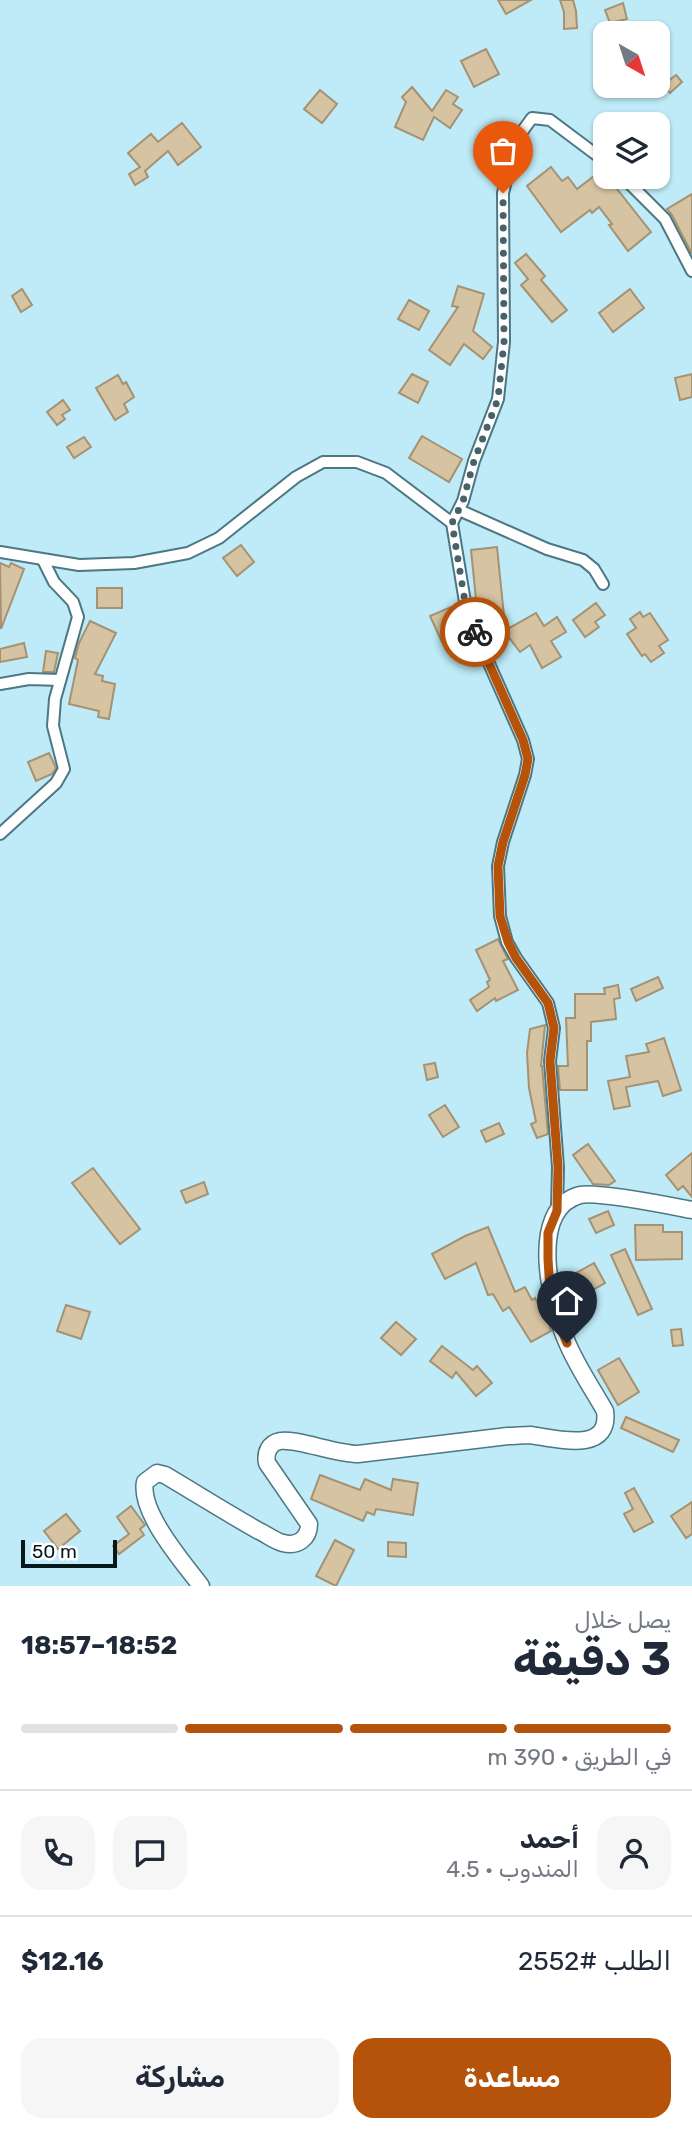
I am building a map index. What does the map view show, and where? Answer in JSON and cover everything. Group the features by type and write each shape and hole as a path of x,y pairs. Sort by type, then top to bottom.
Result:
{"main road":[{"path":"201,1586 146,1503 145,1482 157,1473 165,1475 222,1511 283,1544 295,1543 305,1539 309,1533 309,1524 267,1463 271,1445 279,1441 343,1454 358,1454 508,1436 527,1435 584,1442 598,1434 605,1424 605,1411 567,1343 550,1291 548,1233 557,1211 568,1201 581,1195 692,1210"}],"street":[{"path":"557,1211 558,1167 550,1061 554,1028 548,1003 516,958 500,916 498,866 528,759 523,740 467,614 452,523 498,399 504,342 503,193 516,140 532,118 550,120 593,152"},
{"path":"635,189 665,219 692,271"},
{"path":"0,552 79,565 134,563 188,553 219,538 296,477 323,462 357,462 386,473 452,523"},
{"path":"459,510 547,549 583,560 594,569 603,584"},
{"path":"0,834 56,783 64,769 53,726 61,680 78,617 73,602 54,582 43,561"},
{"path":"0,684 29,679 61,680"}],"building":[{"path":"498,0 531,0 506,14"},
{"path":"560,0 573,0 577,28 564,29 564,12"},
{"path":"623,3 627,19 609,21 605,10"},
{"path":"486,49 499,74 474,87 461,61"},
{"path":"676,75 682,82 670,93 670,80"},
{"path":"412,87 432,111 446,90 458,97 453,104 462,110 450,128 434,117 423,140 395,127 406,102 402,97"},
{"path":"320,90 337,104 322,123 304,109"},
{"path":"182,123 201,147 178,165 168,151 145,171 148,177 135,185 129,174 140,167 128,153 151,134 158,142"},
{"path":"551,167 562,181 568,177 577,189 593,177 593,189 617,189 651,232 628,251 599,207 592,213 590,210 561,232 527,186"},
{"path":"692,194 692,254 667,209"},
{"path":"526,254 545,276 541,280 567,310 552,322 521,285 528,279 515,263"},
{"path":"458,286 484,294 473,331 492,347 483,359 464,344 450,365 429,350 458,307 452,306"},
{"path":"22,289 32,305 21,312 12,296"},
{"path":"630,289 644,308 613,332 599,313"},
{"path":"409,300 429,311 419,330 398,319"},
{"path":"412,374 428,382 418,403 399,393"},
{"path":"692,374 692,397 680,400 675,378"},
{"path":"118,375 123,384 126,382 134,397 124,404 128,412 115,420 96,388"},
{"path":"63,400 70,410 62,415 65,419 57,425 47,412"},
{"path":"422,436 462,459 449,482 409,458"},
{"path":"84,437 91,447 74,458 67,447"},
{"path":"241,545 254,562 237,576 223,558"},
{"path":"497,547 504,616 478,619 471,550"},
{"path":"0,563 9,567 11,563 24,569 1,629"},
{"path":"97,588 122,588 122,608 97,608"},
{"path":"596,603 605,615 595,622 599,627 585,637 573,620"},
{"path":"451,607 463,633 442,642 430,616"},
{"path":"640,612 643,617 650,613 668,640 659,646 664,653 651,662 645,654 642,656 627,634 636,628 630,619"},
{"path":"536,613 544,626 557,617 566,632 551,641 561,657 542,668 530,645 520,652 504,631"},
{"path":"90,621 116,633 95,674 103,676 102,681 115,684 109,719 98,717 99,711 69,704 78,660 75,658"},
{"path":"24,643 27,657 0,662 0,649"},
{"path":"46,651 58,653 54,672 43,672"},
{"path":"49,753 56,768 52,774 36,781 28,762"},
{"path":"498,939 508,959 503,961 518,990 496,1001 495,998 477,1011 470,1000 489,987 487,982 490,980 476,950"},
{"path":"658,977 663,988 636,1001 631,989"},
{"path":"618,985 620,998 614,999 616,1019 591,1022 591,1041 587,1041 587,1090 560,1090 558,1066 568,1066 566,1018 575,1018 575,994 605,994 604,988"},
{"path":"545,1025 541,1066 548,1134 537,1138 531,1124 536,1122 529,1088 527,1053 530,1029"},
{"path":"664,1038 681,1090 663,1096 658,1081 626,1087 630,1106 614,1109 608,1081 630,1077 626,1056 649,1052 646,1044"},
{"path":"435,1063 438,1077 427,1080 424,1065"},
{"path":"445,1105 459,1127 443,1137 429,1115"},
{"path":"499,1123 504,1134 486,1142 481,1131"},
{"path":"588,1144 615,1181 609,1185 593,1184 573,1155"},
{"path":"692,1153 692,1197 683,1186 678,1190 666,1175"},
{"path":"93,1168 140,1229 120,1244 72,1183"},
{"path":"204,1182 208,1194 186,1203 181,1191"},
{"path":"608,1211 614,1225 596,1233 589,1219"},
{"path":"635,1225 663,1225 663,1232 682,1232 682,1259 636,1260"},
{"path":"488,1227 515,1292 525,1287 532,1300 535,1298 549,1324 551,1331 531,1342 509,1307 503,1311 493,1294 488,1295 476,1263 445,1279 432,1254"},
{"path":"625,1249 652,1309 638,1315 611,1255"},
{"path":"594,1263 605,1283 580,1297 569,1277"},
{"path":"66,1305 90,1312 81,1339 57,1331"},
{"path":"396,1322 416,1339 401,1355 381,1338"},
{"path":"681,1329 683,1345 673,1346 671,1330"},
{"path":"442,1346 473,1370 477,1366 492,1383 476,1396 456,1372 452,1378 430,1361"},
{"path":"619,1358 639,1392 618,1405 598,1370"},
{"path":"626,1417 679,1440 673,1452 621,1428"},
{"path":"320,1475 360,1490 365,1479 391,1490 393,1479 418,1483 413,1515 376,1509 374,1515 367,1512 363,1521 311,1499"},
{"path":"634,1488 653,1522 634,1532 624,1514 633,1509 625,1493"},
{"path":"692,1502 692,1534 686,1538 671,1516"},
{"path":"131,1506 145,1525 140,1529 144,1535 119,1554 113,1546 129,1534 117,1517"},
{"path":"66,1514 80,1531 58,1549 44,1531"},
{"path":"335,1540 354,1550 336,1586 316,1576"},
{"path":"388,1542 406,1543 406,1557 388,1556"}],"way so far":[{"path":"475,632 467,614 452,523 463,501 474,461 498,399 504,342 503,193"}],"route":[{"path":"475,632 523,740 528,759 498,866 500,916 516,958 548,1003 554,1028 550,1061 558,1167 557,1211 548,1233 548,1259 550,1291 567,1343"}]}
